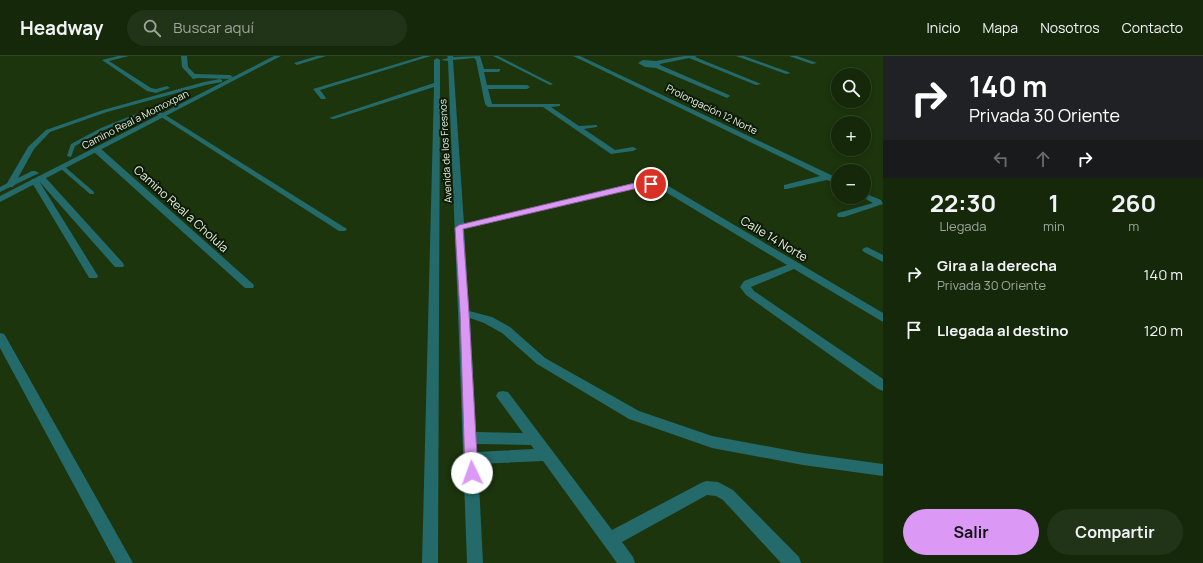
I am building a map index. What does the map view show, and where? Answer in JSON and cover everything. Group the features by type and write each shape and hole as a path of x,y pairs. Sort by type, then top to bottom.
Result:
{"street":[{"path":"126,56 105,60 125,67 152,91 161,90 181,83"},
{"path":"125,67 132,57 131,56"},
{"path":"184,56 185,67 192,78 225,79"},
{"name":"Camino Real a Momoxpan","path":"0,190 272,56"},
{"name":"Camino Real a Momoxpan","path":"0,199 164,116 278,56"},
{"path":"298,63 323,56"},
{"path":"323,98 316,89 366,77 434,57 450,58 476,56 479,60 488,104 490,106 545,106 558,104"},
{"name":"Prolongación 12 Norte","path":"576,56 831,178"},
{"path":"656,64 696,56"},
{"path":"739,56 788,73"},
{"path":"792,56 814,63"},
{"path":"430,563 437,84 434,57"},
{"path":"688,57 758,84"},
{"name":"Avenida de los Fresnos","path":"450,58 464,313 475,563"},
{"path":"641,59 656,64 727,96"},
{"path":"482,71 498,70"},
{"path":"10,185 30,149 42,135 48,131 105,111 225,79"},
{"path":"332,118 437,84"},
{"path":"485,87 526,87"},
{"path":"545,106 614,152 633,149"},
{"path":"157,112 342,229"},
{"path":"578,128 595,126"},
{"name":"Camino Real a Cholula","path":"96,150 249,286"},
{"path":"787,188 828,177"},
{"path":"38,180 119,265"},
{"path":"38,180 93,276"},
{"name":"Calle 14 Norte","path":"459,234 639,184 662,186 793,266 883,318"},
{"path":"841,215 879,204 871,198"},
{"path":"867,250 883,259"},
{"path":"793,266 748,283 745,288 883,386"},
{"path":"464,313 488,320 506,330 541,361 634,415 712,442 803,460 883,470"},
{"path":"0,337 125,563"},
{"path":"503,396 627,563"},
{"path":"470,438 535,439"},
{"path":"471,458 547,455"},
{"path":"609,540 706,488 718,489 728,495 794,563"}],"lane":[{"path":"495,56 551,84"},
{"path":"70,156 73,145 99,130 131,118 157,112"},
{"path":"62,167 92,193"}],"route":[{"path":"472,473 459,228 639,184 651,184"}]}
